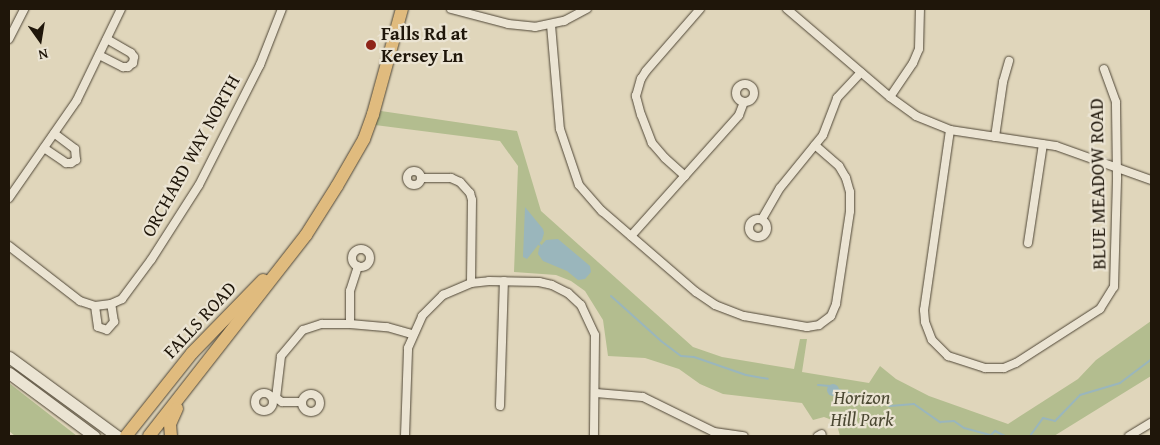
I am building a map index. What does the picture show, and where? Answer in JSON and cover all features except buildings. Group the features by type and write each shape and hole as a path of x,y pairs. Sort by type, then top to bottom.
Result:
{"main road":[{"name":"FALLS ROAD","path":"149,436 306,235 338,186 364,139 373,114 402,9"},
{"name":"FALLS ROAD","path":"126,436 192,353 306,235"},
{"path":"9,357 116,436"},
{"path":"9,373 94,436"},
{"path":"171,436 172,417 189,385"}],"street":[{"path":"9,38 24,9"},
{"path":"9,198 77,100 121,9"},
{"name":"ORCHARD WAY NORTH","path":"112,304 122,299 131,289 199,185 260,65 282,9"},
{"path":"451,9 522,26 551,25 576,16 587,9"},
{"path":"686,176 665,158 652,143 641,116 636,96 641,79 646,71 700,9"},
{"path":"787,9 890,97 916,116 950,130 1043,144 1073,151 1151,180"},
{"path":"890,97 913,63 919,49 920,9"},
{"path":"551,25 558,114 573,171 589,198 696,292 715,305 744,316 807,327 820,324 831,316 836,304 850,211 850,192 846,178 839,166 815,145"},
{"path":"99,55 123,67 128,67 133,63 134,57 131,53 107,40"},
{"path":"994,137 1003,82 1009,62"},
{"name":"BLUE MEADOW ROAD","path":"950,130 924,310 925,322 932,340 948,356 985,368 1004,368 1016,363 1100,309 1114,287 1116,273 1116,102 1104,69"},
{"path":"762,219 780,188 822,136 837,98 861,72"},
{"path":"631,236 739,115 744,102"},
{"path":"44,148 66,163 71,164 76,160 75,149 54,133"},
{"path":"1028,243 1043,144"},
{"path":"421,178 451,178 460,182 470,192 472,200 471,283"},
{"path":"9,246 74,298 95,306 112,304 114,322 107,330 98,327 95,306"},
{"path":"350,324 350,291 358,266"},
{"path":"500,406 504,281"},
{"path":"405,436 407,361 412,334 422,316 443,295 471,283 504,281 539,282 552,285 568,293 581,305 594,335 596,393 594,436"},
{"path":"302,402 282,402 274,399 279,361 297,335 316,325 350,324 387,327 412,334"},
{"path":"596,393 643,397 714,432 744,436"},
{"path":"1129,436 1151,423"}],"green space":[{"name":"Horizon Hill Park","path":"381,111 517,131 541,211 693,347 722,357 794,369 800,339 807,339 802,372 869,383 880,366 896,379 929,396 1008,424 1078,379 1096,360 1151,321 1151,376 1054,436 840,436 837,425 832,420 824,417 813,420 802,403 723,394 700,384 679,369 645,358 608,356 603,320 585,291 571,281 556,275 514,272 518,166 500,141 375,125"},
{"path":"9,383 77,436 15,436 9,431"}],"water":[{"path":"525,207 543,229 544,233 542,240 527,259 523,257"},
{"path":"558,239 590,266 591,272 585,279 578,280 567,271 543,261 538,254 539,248 546,240"},
{"path":"833,384 839,390 833,396 827,390"}],"waterway":[{"path":"611,296 661,341 681,356 694,357 746,375 768,379"},
{"path":"1030,436 1043,418 1055,421 1080,395 1120,383 1151,360"},
{"path":"818,385 830,386"},
{"path":"839,390 890,406 914,404 940,422 954,421 964,428 991,435 995,431 1005,436"}],"place":[{"name":"Falls Rd at Kersey Ln","path":"371,45"}]}
